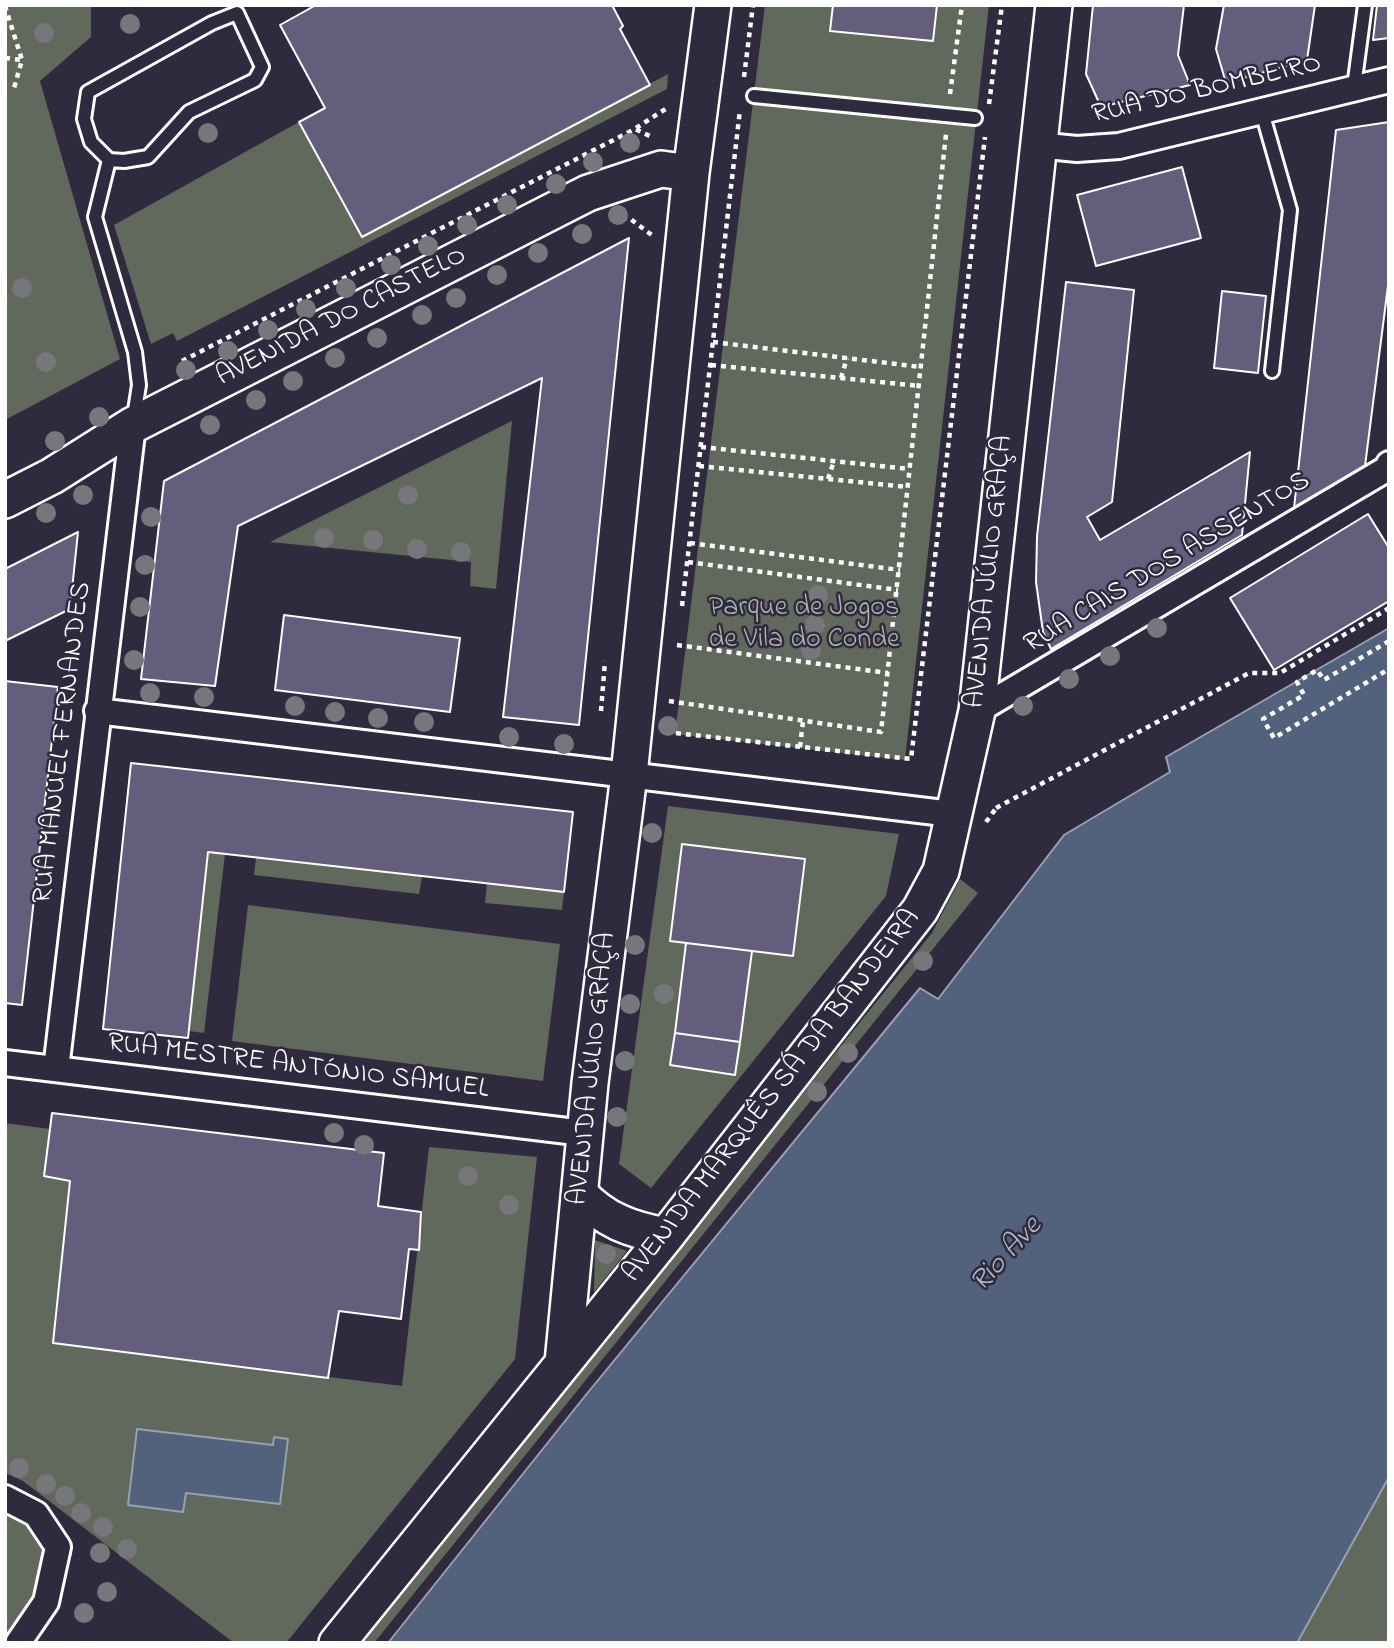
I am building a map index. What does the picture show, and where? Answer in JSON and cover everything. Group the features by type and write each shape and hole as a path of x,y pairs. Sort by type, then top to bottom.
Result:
{"street":[{"name":"AVENIDA JÚLIO GRAÇA","path":"563,1363 584,1133 629,775 691,173 713,5"},
{"name":"AVENIDA JÚLIO GRAÇA","path":"950,823 977,710 1054,5"},
{"name":"RUA DO BOMBEIRO","path":"1037,145 1077,149 1119,146 1389,80"},
{"name":"AVENIDA DO CASTELO","path":"5,499 51,476 133,425 588,193 661,169 691,173"},
{"name":"RUA MANUEL FERNANDES","path":"56,1069 133,425"},
{"name":"RUA CAIS DOS ASSENTOS","path":"977,710 1389,466"},
{"path":"97,711 629,775 950,823"},
{"name":"AVENIDA MARQUÊS SÁ DA BANDEIRA","path":"337,1643 666,1236 920,910 940,871 950,823"},
{"name":"RUA MESTRE ANTÓNIO SAMUEL","path":"5,1063 584,1133"},
{"path":"580,1194 595,1210 616,1223 666,1236"},
{"path":"5,1498 36,1514 58,1547 46,1602 18,1643"}],"lane":[{"path":"1354,88 1365,5"},
{"path":"237,13 262,67 255,80 189,112 148,157 124,162 109,160 91,142 84,119 88,92 212,23 237,13"},
{"path":"748,96 975,118"},
{"path":"1262,112 1290,210 1272,370"},
{"path":"109,160 95,217 135,352 139,385 133,425"}],"path":[{"path":"743,83 753,5"},
{"path":"671,691 669,703 881,732 947,116 962,5"},
{"path":"989,106 1002,5"},
{"path":"5,6 22,60 14,88"},
{"path":"5,58 22,60"},
{"path":"681,617 713,342 748,96"},
{"path":"635,129 668,107"},
{"path":"662,731 911,759 985,132"},
{"path":"611,218 629,219 655,237"},
{"path":"713,342 921,367"},
{"path":"841,378 847,358"},
{"path":"711,365 919,386"},
{"path":"701,447 909,469"},
{"path":"828,479 834,461"},
{"path":"699,466 908,487"},
{"path":"690,543 900,570"},
{"path":"688,562 898,590"},
{"path":"950,823 1249,673 1280,673 1389,608"},
{"path":"675,656 679,631"},
{"path":"1389,641 1324,680 1317,670 1297,682 1304,695 1263,719 1274,738 1389,669"},
{"path":"677,645 888,673"},
{"path":"800,747 803,721"}],"green space":[{"path":"5,5 91,5 91,37 40,81 120,359 5,420"},
{"name":"Parque de Jogos de Vila do Conde","path":"765,5 989,5 905,760 675,734"},
{"path":"668,74 667,89 177,341 173,333 151,344 114,225 299,122 362,237"},
{"path":"512,421 496,589 470,586 471,562 270,542"},
{"path":"668,806 899,834 886,896 651,1188 619,1164"},
{"path":"208,852 225,854 204,1033 189,1031"},
{"path":"256,858 422,876 419,894 254,875"},
{"path":"960,879 978,893 374,1643 359,1643 932,933"},
{"path":"487,883 564,892 562,910 485,903"},
{"path":"248,905 560,944 543,1081 232,1041"},
{"path":"5,1123 50,1129 44,1176 70,1181 53,1343 402,1386 429,1147 537,1157 515,1359 286,1643 234,1643 23,1481 5,1473"},
{"path":"595,1241 627,1251 594,1292"},
{"path":"1389,1477 1389,1643 1297,1643 1298,1635"},
{"path":"5,1512 25,1522 45,1554 37,1596 5,1642"}],"water":[{"name":"Rio Ave","path":"1389,628 1389,1477 1297,1643 388,1643 585,1396 920,988 938,999 1064,835 1170,772 1166,757"},
{"path":"137,1429 273,1445 274,1437 288,1439 280,1504 186,1493 183,1512 128,1505"}],"building":[{"path":"316,5 612,5 623,26 620,29 650,85 362,237 299,122 325,108 280,25"},
{"path":"833,5 937,5 933,41 830,31"},
{"path":"1093,5 1184,5 1178,55 1190,85 1101,107 1086,74"},
{"path":"1224,5 1315,5 1307,60 1226,83 1216,49"},
{"path":"1377,5 1389,5 1389,38 1373,40"},
{"path":"1389,122 1389,278 1365,466 1294,508 1336,130"},
{"path":"1182,167 1201,238 1096,266 1077,195"},
{"path":"629,238 579,725 503,717 542,378 238,526 215,686 141,679 164,481"},
{"path":"1066,282 1134,290 1112,502 1087,517 1100,540 1250,452 1242,535 1051,649 1043,632 1036,582 1037,536"},
{"path":"1222,291 1266,296 1258,373 1214,368"},
{"path":"1368,514 1389,548 1389,601 1274,670 1230,598"},
{"path":"78,532 70,609 5,641 5,569"},
{"path":"284,615 460,638 450,712 275,690"},
{"path":"5,681 58,687 22,1005 5,1003"},
{"path":"131,763 573,812 564,892 208,852 188,1038 103,1029"},
{"path":"682,844 805,859 793,956 670,941"},
{"path":"686,943 752,951 740,1042 675,1033"},
{"path":"675,1033 740,1042 735,1075 670,1065"},
{"path":"52,1113 384,1153 378,1206 421,1212 419,1250 409,1249 401,1319 339,1311 328,1378 53,1343 70,1181 44,1176"}]}
